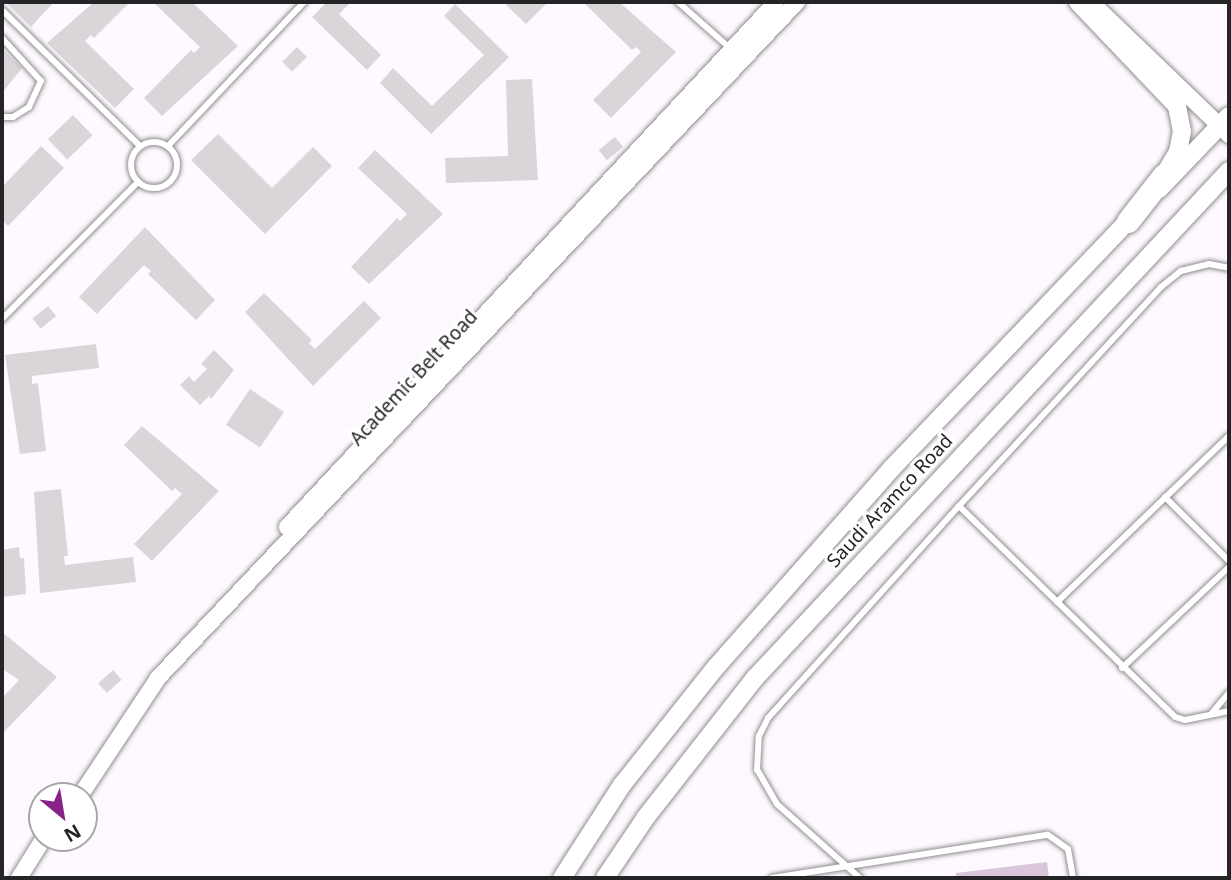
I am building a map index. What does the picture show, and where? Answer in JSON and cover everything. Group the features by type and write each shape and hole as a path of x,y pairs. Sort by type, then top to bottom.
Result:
{"highway":[{"path":"1128,221 1164,175"}],"main road":[{"path":"1078,2 1177,106 1180,142 1164,175"},
{"name":"Saudi Aramco Road","path":"562,878 622,785 716,667 891,469 1128,221 1226,126"},
{"name":"Saudi Aramco Road","path":"605,878 646,817 755,678 1229,171"}],"street":[{"name":"Academic Belt Road","path":"79,782 136,690 776,2"},
{"name":"Academic Belt Road","path":"89,782 158,678 797,2"},
{"path":"1091,2 1226,126"},
{"path":"19,878 35,852"},
{"path":"30,878 46,852"}],"lane":[{"path":"168,146 304,2"},
{"path":"678,2 731,49"},
{"path":"2,10 140,146"},
{"path":"2,38 41,81 29,107 13,117 2,117"},
{"path":"154,141 168,146 176,158 172,180 159,188 138,182 130,164 140,146 154,141"},
{"path":"2,318 138,182"},
{"path":"860,878 766,790 758,770 759,736 774,711 1161,287 1181,271 1209,264 1229,268"},
{"path":"1056,602 1229,436"},
{"path":"1165,497 1229,561"},
{"path":"959,506 1175,717 1185,720 1229,711"},
{"path":"1122,668 1229,567"},
{"path":"1211,714 1229,694"},
{"path":"772,878 1048,835 1068,849 1073,878"}],"shaded area":[{"path":"1047,862 1049,878 956,878 956,873"}],"building":[{"path":"6,2 54,2 31,27"},
{"path":"94,2 130,2 94,38 91,35 85,41 134,89 115,108 47,43"},
{"path":"153,2 192,2 238,46 162,116 144,98 191,50 194,53 200,47"},
{"path":"327,2 351,2 339,14 381,55 367,70 312,17"},
{"path":"509,2 548,2 526,24 506,5"},
{"path":"583,2 619,2 676,52 611,118 593,100 641,52 636,47 632,50"},
{"path":"455,4 509,57 431,134 380,83 393,68 432,106 484,55 444,16"},
{"path":"297,47 307,57 292,72 282,62"},
{"path":"2,49 22,68 2,93"},
{"path":"532,79 538,180 446,183 445,158 508,156 506,80"},
{"path":"73,115 92,135 67,159 48,139"},
{"path":"218,134 272,188 313,147 332,166 265,234 191,160"},
{"path":"615,137 623,147 607,160 599,150"},
{"path":"41,146 64,168 8,226 2,220 2,187"},
{"path":"375,150 443,214 369,284 351,267 397,218 400,221 407,214 358,168"},
{"path":"145,227 215,300 196,320 148,274 151,271 144,265 97,314 79,297"},
{"path":"264,293 312,340 309,343 315,349 364,301 381,318 313,386 245,312"},
{"path":"48,306 56,316 41,329 32,319"},
{"path":"96,344 99,368 32,376 32,384 38,383 46,451 20,454 5,355"},
{"path":"214,350 234,370 211,399 209,396 200,405 180,385 189,376 194,382 207,369 201,364"},
{"path":"250,389 284,412 260,448 226,425"},
{"path":"142,426 219,491 152,561 134,544 182,494 175,488 172,491 124,445"},
{"path":"61,489 68,556 64,556 65,565 133,557 136,582 40,593 34,492"},
{"path":"19,547 20,558 24,558 26,594 2,597 2,550"},
{"path":"2,632 57,677 2,734 2,698 19,680 2,669"},
{"path":"113,670 122,680 107,693 98,683"}]}
